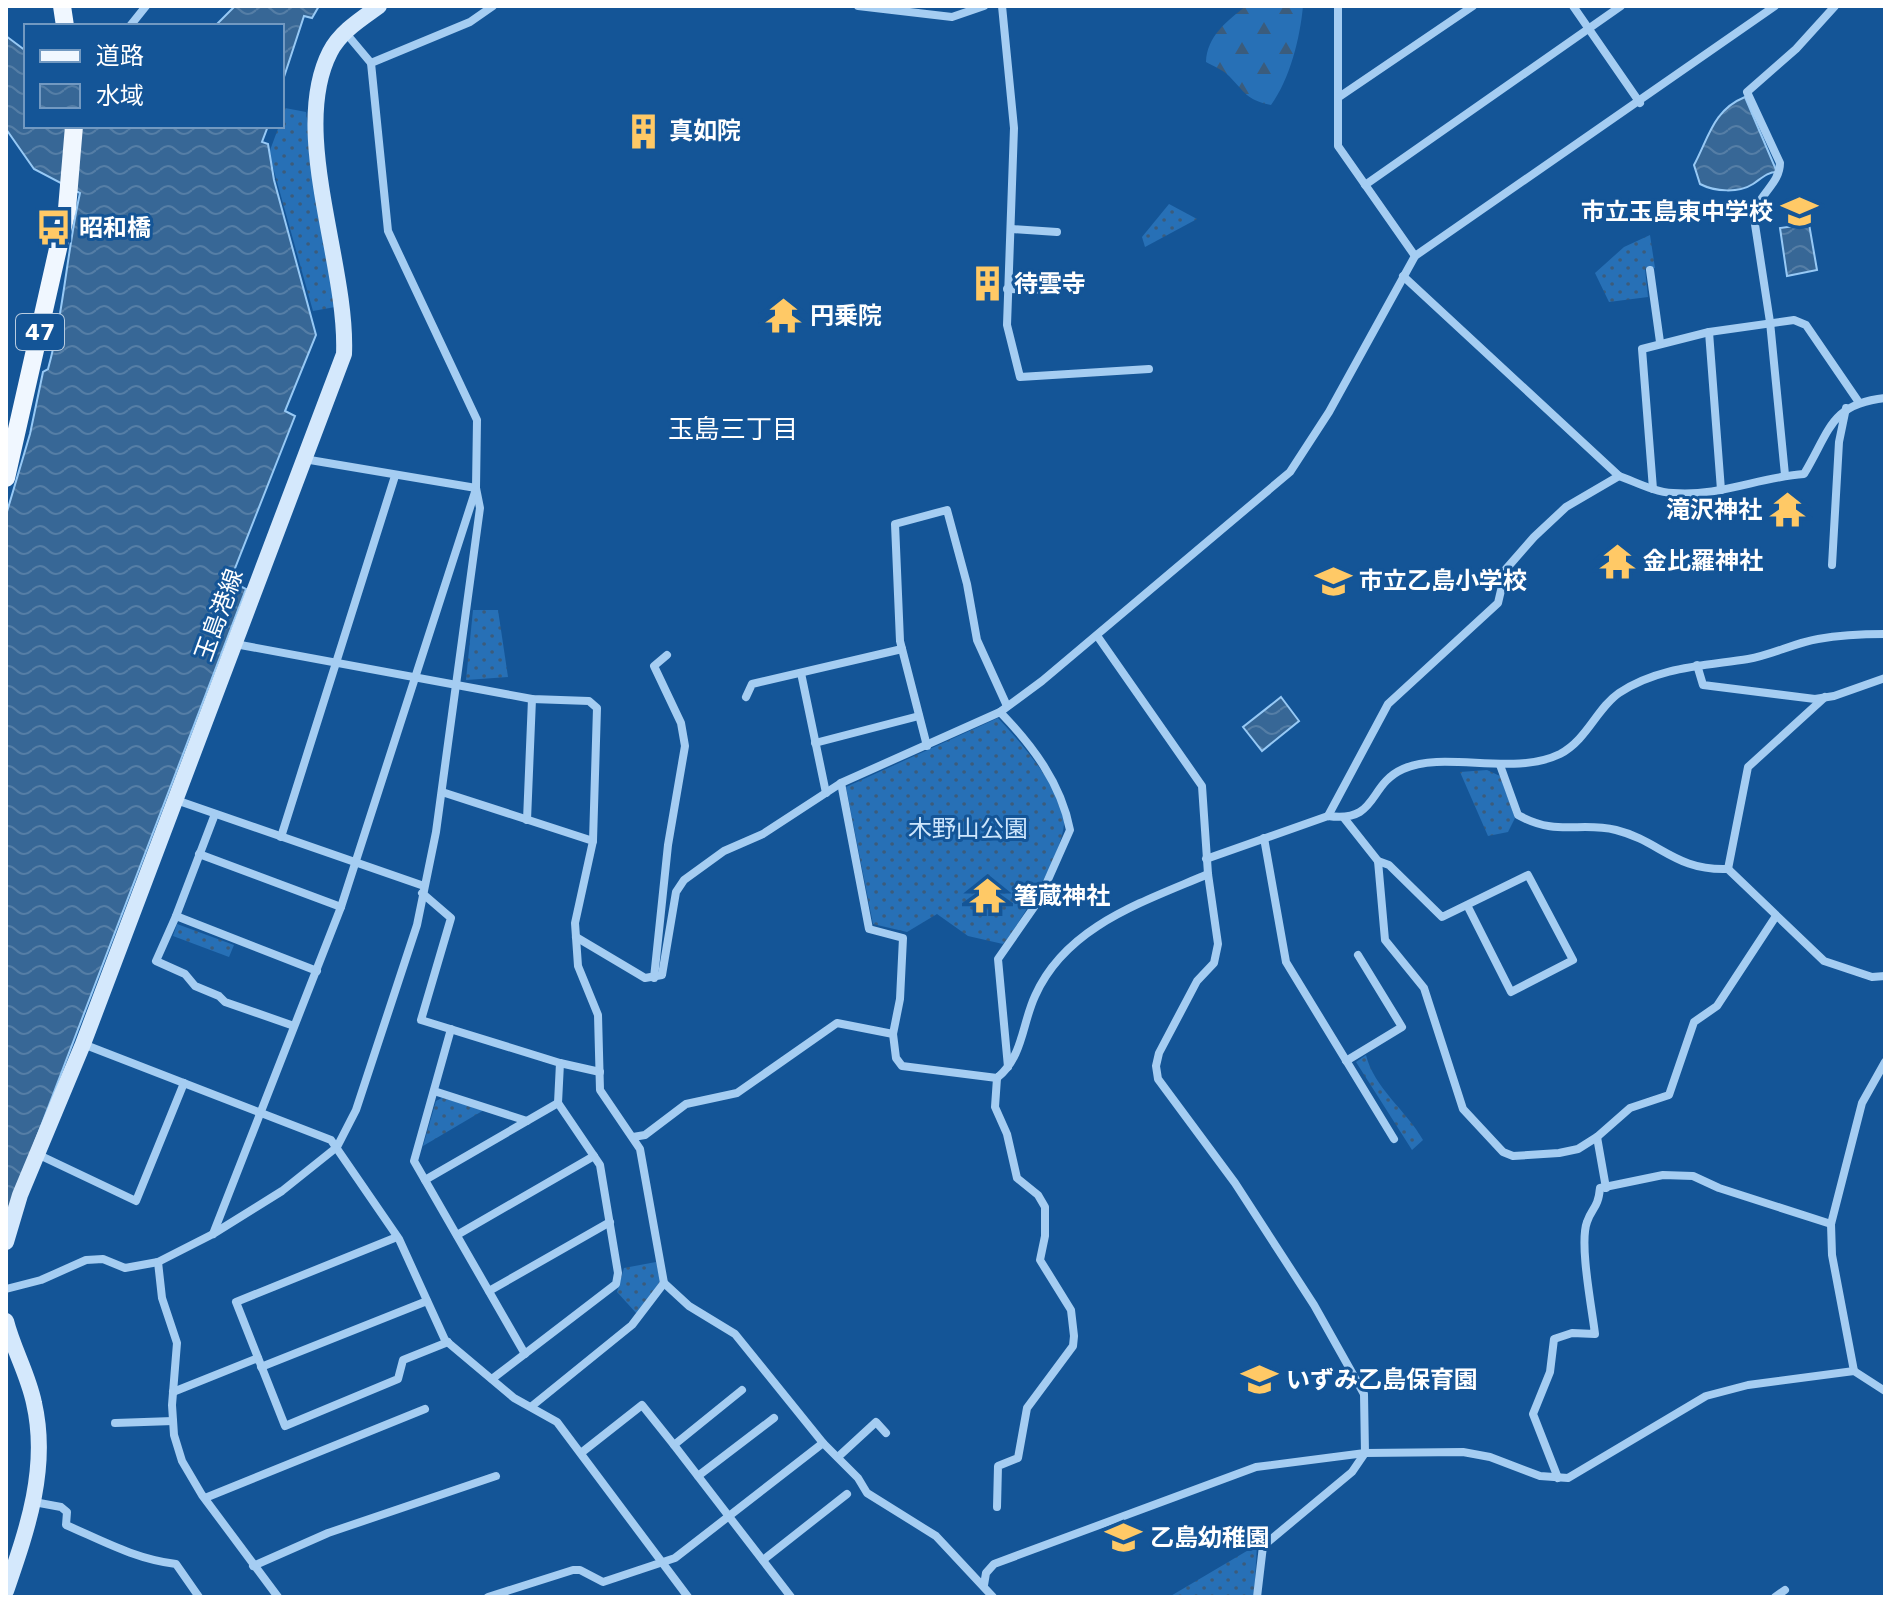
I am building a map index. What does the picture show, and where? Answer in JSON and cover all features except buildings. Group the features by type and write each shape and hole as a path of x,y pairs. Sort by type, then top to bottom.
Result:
{"main road":[{"name":"玉島港線","path":"6,1242 344,354 343,308 315,114 331,51 345,32 379,6"},
{"name":"47","path":"6,478 13,428 69,185 74,128"},
{"path":"6,1321 34,1400 38,1427 34,1502 6,1591"}],"street":[{"path":"132,24 146,6"},
{"path":"371,63 470,22 493,6"},
{"path":"858,6 952,17 984,6"},
{"path":"1002,6 1014,128 1007,325 1020,377 1149,369"},
{"path":"1338,6 1338,146 1415,256"},
{"path":"1339,97 1473,6"},
{"path":"1573,6 1640,103"},
{"path":"1365,185 1621,6"},
{"path":"576,937 645,978 654,978 666,970 676,892 684,880 724,851 763,834 841,783 1004,709 1098,637 1302,458 1415,256 1640,103 1775,6"},
{"path":"1785,475 1755,211 1759,198 1777,176 1780,163 1747,92 1796,49 1835,6"},
{"path":"6,1289 41,1280 86,1260 103,1259 125,1268 158,1262 213,1234 282,1191 337,1147 356,1110 417,925 442,792 479,526 477,420 388,231 371,63 345,32"},
{"path":"1012,229 1057,232"},
{"path":"1650,270 1660,342"},
{"path":"1403,276 1619,476 1653,489 1671,493 1721,490 1785,475 1804,474 1846,407 1858,401 1885,398"},
{"path":"1007,289 1057,290"},
{"path":"1653,489 1640,353 1660,342 1794,320 1806,325 1858,401"},
{"path":"1709,332 1721,490"},
{"path":"1832,565 1839,442 1846,407"},
{"path":"304,459 476,488"},
{"path":"281,837 395,476"},
{"path":"1328,816 1388,704 1498,603 1506,569 1534,537 1566,507 1619,476"},
{"path":"213,1234 357,864 476,488"},
{"path":"927,746 902,649 896,602 895,524 947,510 967,584 977,640 1004,709 1041,760 1057,789 1070,830 1039,900 998,959 1008,1067"},
{"path":"1206,859 1328,816 1344,818 1367,810 1376,800 1381,784 1404,768 1421,763 1500,765 1560,754 1593,726 1619,694 1649,679 1697,665 1747,660 1816,639 1885,634"},
{"path":"1098,637 1202,786 1206,859 1218,944 1214,963 1197,981 1159,1053 1158,1079 1235,1183 1360,1383 1367,1405 1365,1453 1352,1472 1263,1546 1257,1597"},
{"path":"234,644 532,699 589,701 597,708 593,841 577,911 578,966 598,1015 600,1090 640,1149 664,1283 689,1306 735,1334 867,1493 936,1536 993,1597"},
{"path":"746,697 752,684 902,649"},
{"path":"654,978 668,845 685,746 681,723 654,666 667,655"},
{"path":"1697,665 1703,685 1796,698 1825,697 1885,678"},
{"path":"801,673 826,793"},
{"path":"1728,869 1748,767 1825,697"},
{"path":"527,820 532,699"},
{"path":"815,743 919,716"},
{"path":"1500,765 1518,815 1547,829 1615,829 1685,864 1702,869 1728,869 1824,961 1872,977 1885,976"},
{"path":"841,783 869,929 903,938 900,999 893,1034 896,1058 902,1066 969,1077 997,1078"},
{"path":"442,792 593,841"},
{"path":"176,800 423,889 451,918 421,1020 560,1063 600,1072"},
{"path":"215,814 156,961 185,974 195,986 219,996 225,1002 294,1026"},
{"path":"1344,818 1378,861 1389,865 1442,917 1528,875 1573,960 1511,992 1467,905"},
{"path":"1264,838 1286,962 1394,1139"},
{"path":"199,854 341,907"},
{"path":"1378,861 1385,940 1424,988 1463,1109 1503,1152 1513,1156 1578,1149 1630,1108 1669,1095 1694,1022 1717,1006 1776,916"},
{"path":"997,1507 998,1466 1018,1458 1027,1408 1073,1346 1074,1323 1071,1310 1040,1260 1045,1236 1045,1207 1038,1195 1017,1178 1007,1134 995,1107 997,1078 1008,1067 1020,1046 1035,996 1047,973 1069,949 1116,913 1208,874"},
{"path":"176,916 317,971"},
{"path":"1346,1061 1402,1027 1358,955"},
{"path":"633,1137 645,1135 686,1104 737,1093 837,1023 893,1034"},
{"path":"451,1029 414,1161 525,1354"},
{"path":"83,1044 313,1132 337,1147 397,1237 448,1342 514,1398 557,1422 688,1597"},
{"path":"1854,1371 1832,1255 1831,1224 1862,1103 1885,1062"},
{"path":"492,1379 616,1284 618,1273 600,1165 558,1103 560,1063"},
{"path":"37,1154 136,1201 184,1083"},
{"path":"434,1091 527,1121"},
{"path":"425,1180 558,1103"},
{"path":"1597,1137 1606,1188"},
{"path":"457,1235 594,1156"},
{"path":"1558,1478 1533,1420 1534,1406 1550,1372 1554,1339 1572,1333 1595,1334 1587,1266 1587,1222 1599,1206 1600,1188 1663,1175 1693,1176 1719,1188 1831,1224"},
{"path":"489,1291 610,1222"},
{"path":"397,1237 236,1302 285,1426 398,1379 403,1360 448,1342"},
{"path":"158,1262 162,1298 177,1343 173,1421 182,1461 205,1498 278,1597"},
{"path":"532,1406 632,1325 664,1283"},
{"path":"173,1392 427,1301"},
{"path":"984,1585 986,1573 994,1564 1256,1467 1365,1453 1463,1452 1558,1478 1568,1478 1706,1396 1748,1385 1854,1371 1885,1391"},
{"path":"674,1445 742,1390"},
{"path":"581,1453 642,1405 791,1597"},
{"path":"205,1498 425,1409"},
{"path":"698,1476 774,1418"},
{"path":"115,1423 173,1421"},
{"path":"838,1457 876,1422 886,1433"},
{"path":"488,1597 573,1570 603,1582 664,1564 823,1443"},
{"path":"253,1566 328,1533 496,1476"},
{"path":"763,1560 847,1494"},
{"path":"34,1502 61,1507 67,1512 66,1525 112,1547 141,1559 176,1564 199,1597"},
{"path":"1775,1597 1785,1590"}],"green space":[{"path":"1246,6 1303,6 1293,58 1284,83 1271,105 1251,98 1227,74 1206,62 1214,37 1225,23"},
{"path":"285,108 306,112 335,307 313,311 269,153 278,128 284,128"},
{"path":"1169,204 1197,219 1145,247 1142,237"},
{"path":"1650,235 1655,268 1645,269 1648,297 1609,302 1595,273 1624,247"},
{"path":"473,610 498,610 508,677 466,680"},
{"name":"木野山公園","path":"998,718 1047,778 1064,816 1059,845 1032,901 1003,944 968,936 937,914 907,932 873,924 846,787"},
{"path":"1487,770 1500,776 1515,818 1508,832 1488,836 1460,772"},
{"path":"177,924 234,945 229,957 173,936"},
{"path":"1366,1055 1376,1078 1423,1140 1412,1150 1356,1062"},
{"path":"442,1098 484,1110 423,1146 436,1101"},
{"path":"656,1262 661,1284 637,1314 617,1292 624,1268"},
{"path":"1257,1545 1254,1597 1169,1597"}],"water":[{"path":"235,6 319,6 312,18 304,16 284,77 284,24 217,24"},
{"path":"6,36 24,50 24,128 267,128 262,142 268,144 274,180 316,335 285,411 295,416 230,581 246,589 6,1218 6,515 30,434 43,372 48,369 80,193 34,169 6,129"},
{"path":"1745,97 1777,172 1734,190 1713,189 1700,184 1694,165 1708,135 1726,109"},
{"path":"1809,224 1817,270 1787,276 1780,228"},
{"path":"1281,697 1299,721 1262,751 1243,727"}],"place":[{"name":"真如院","path":"643,131"},
{"name":"市立玉島東中学校","path":"1799,212"},
{"name":"昭和橋","path":"53,228"},
{"name":"待雲寺","path":"988,284"},
{"name":"円乗院","path":"784,316"},
{"name":"滝沢神社","path":"1788,510"},
{"name":"金比羅神社","path":"1617,561"},
{"name":"市立乙島小学校","path":"1333,581"},
{"name":"箸蔵神社","path":"988,896"},
{"name":"いずみ乙島保育園","path":"1260,1380"},
{"name":"乙島幼稚園","path":"1124,1538"}],"district":[{"name":"玉島三丁目","path":"733,429"}]}
